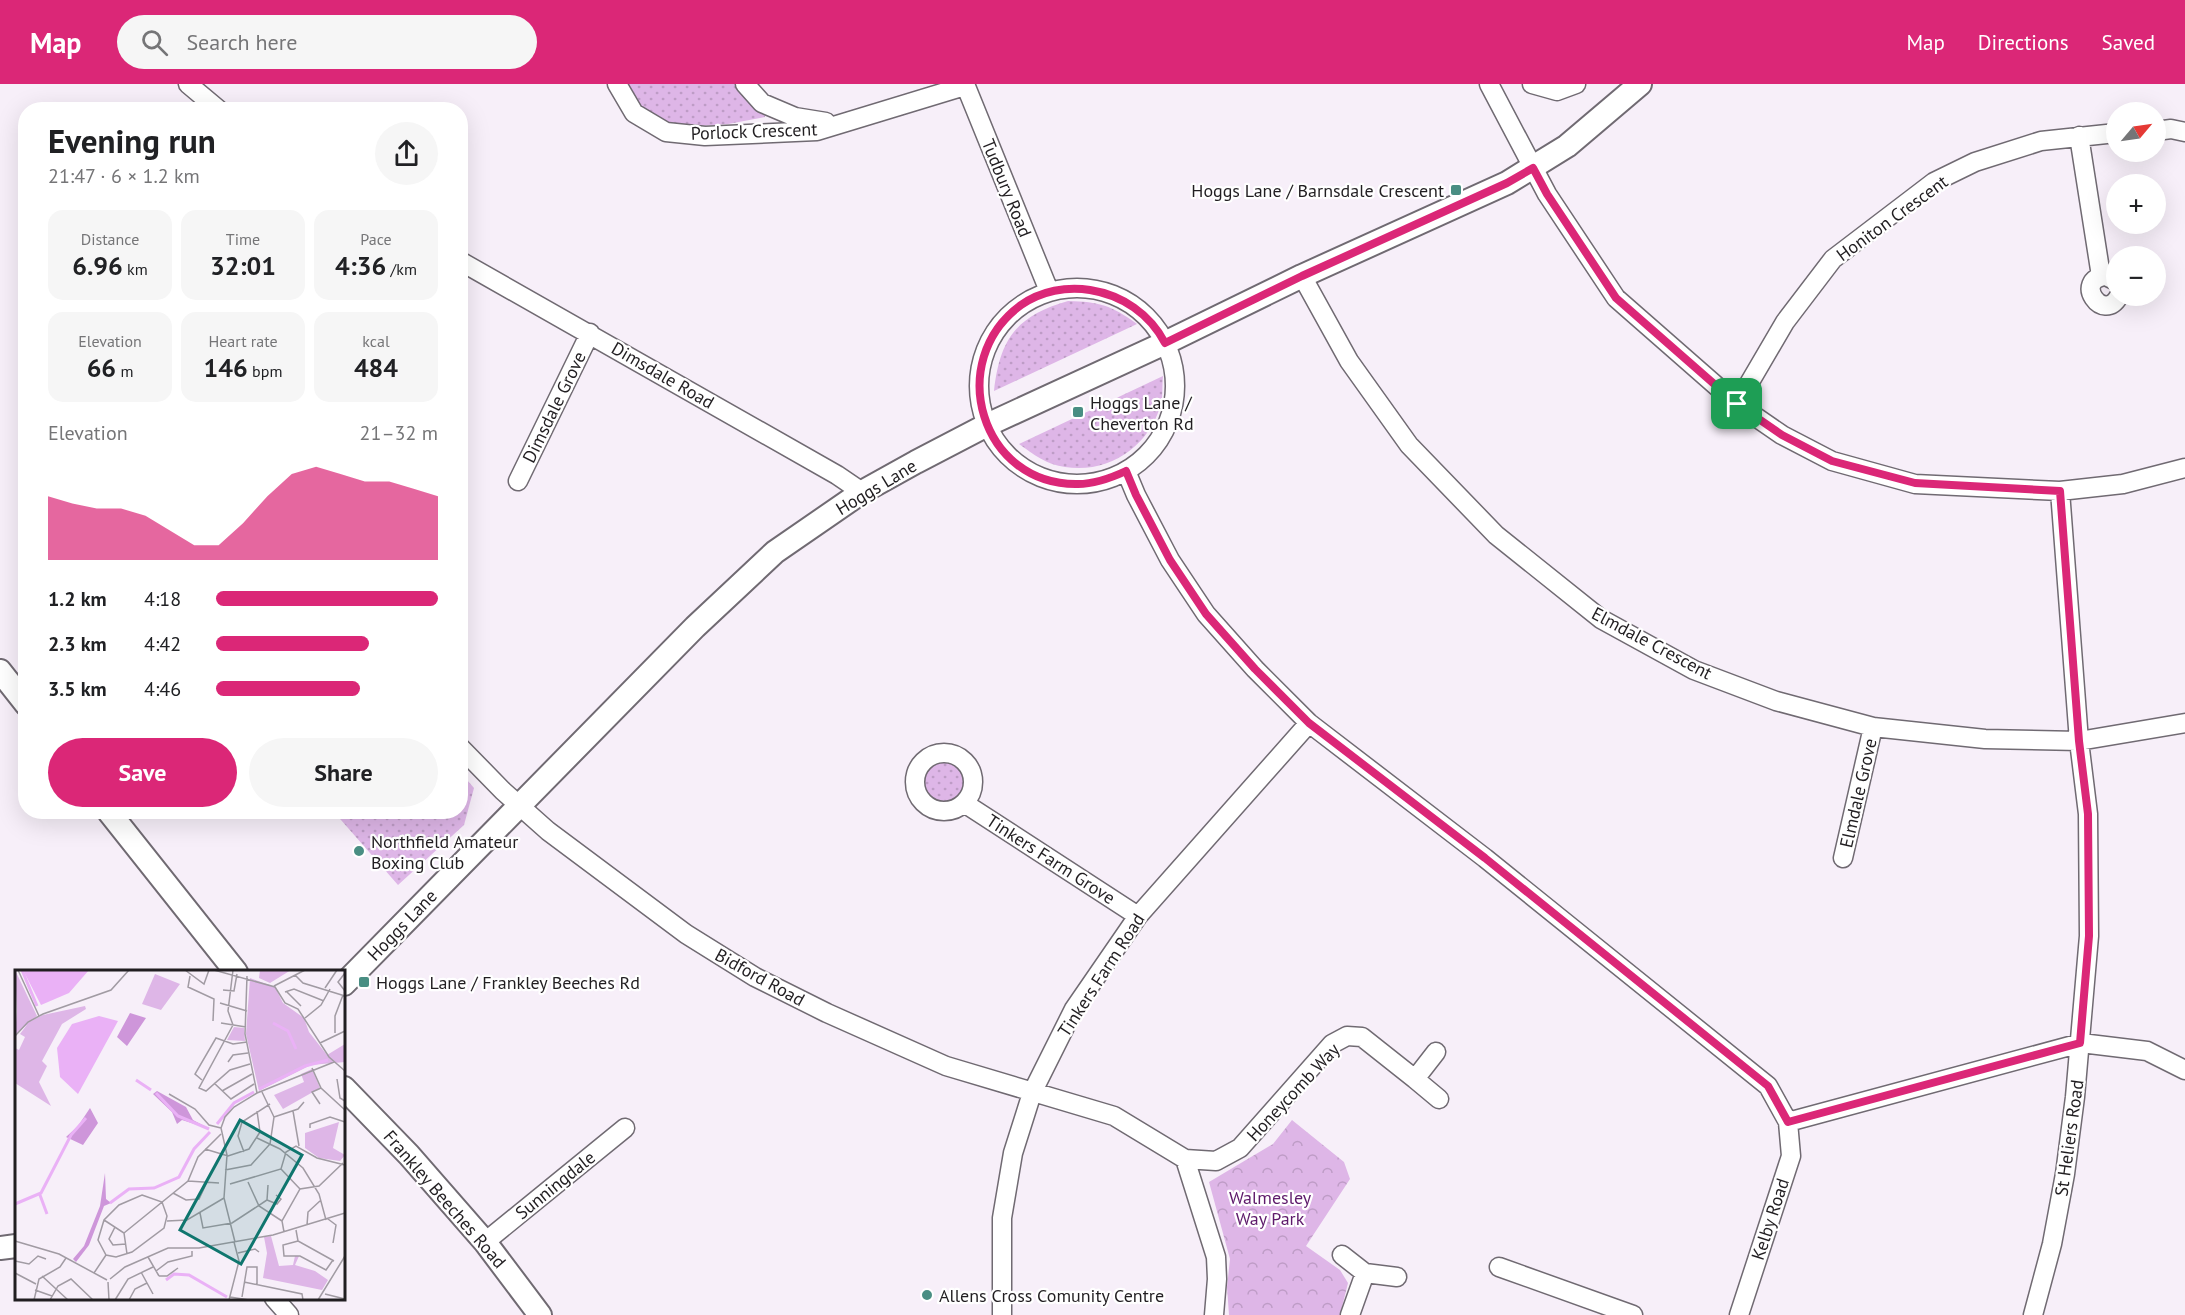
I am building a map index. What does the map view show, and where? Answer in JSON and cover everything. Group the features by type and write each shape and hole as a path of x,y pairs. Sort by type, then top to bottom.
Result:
{"street":[{"path":"188,84 209,102"},
{"name":"Porlock Crescent","path":"616,84 634,113 666,132 705,136 817,131 965,85"},
{"name":"Porlock Crescent","path":"745,84 762,103 795,117 840,124"},
{"path":"1489,84 1547,194 1616,298 1737,404 1782,435 1832,461 1915,483 2060,491 2123,484 2185,468"},
{"path":"1532,84 1557,91 1576,84"},
{"name":"Hoggs Lane","path":"345,983 695,627 774,552 862,492 987,425 1165,343 1302,276 1507,183 1567,146 1640,84"},
{"name":"Tudbury Road","path":"965,85 1049,291"},
{"path":"2166,129 2185,132"},
{"name":"Honiton Crescent","path":"1737,404 1785,322 1833,259 1934,182 1975,162 2041,141 2106,134"},
{"path":"2079,136 2106,265"},
{"name":"Dimsdale Road","path":"468,265 837,475 862,492"},
{"name":"Elmdale Crescent","path":"1302,276 1349,361 1409,445 1496,535 1601,620 1694,670 1776,701 1873,727 1985,739 2079,741 2185,723"},
{"path":"2106,280 2091,286 2091,290 2094,299 2101,305 2106,305"},
{"path":"1078,288 1107,292 1136,308 1159,330 1174,371 1174,395 1170,417 1161,437 1148,454 1126,471 1104,481 1079,484 1062,483 1045,479 1028,471 1013,461 994,440 980,402 979,379 982,359 989,341 1011,312 1049,291 1078,288"},
{"name":"Dimsdale Grove","path":"518,481 590,333"},
{"path":"1126,471 1170,560 1206,614 1255,669 1309,723 1485,858 1768,1086 1788,1122 2080,1043 2147,1051 2185,1070"},
{"name":"St Heliers Road","path":"2033,1315 2052,1244 2065,1174 2089,936 2088,814 2079,741 2060,491"},
{"path":"0,671 18,694"},
{"name":"Tinkers Farm Road","path":"1002,1315 1002,1218 1013,1153 1032,1093 1074,1009 1138,916 1309,723"},
{"name":"Elmdale Grove","path":"1843,858 1873,727"},
{"name":"Bidford Road","path":"468,755 518,805 548,831 686,934 756,977 826,1013 946,1066 1032,1093"},
{"name":"Tinkers Farm Grove","path":"964,803 1138,916"},
{"path":"115,819 234,970"},
{"name":"Honeycomb Way","path":"1032,1093 1114,1116 1185,1159 1216,1161 1240,1148 1332,1044 1347,1036 1362,1037 1439,1099"},
{"path":"1415,1079 1436,1053"},
{"name":"Frankley Beeches Road","path":"345,1089 409,1155 485,1242 540,1315"},
{"name":"Kelby Road","path":"1739,1315 1791,1156 1788,1122"},
{"name":"Sunningdale","path":"485,1242 625,1128"},
{"path":"1185,1159 1216,1257 1214,1315"},
{"path":"0,1248 15,1246"},
{"path":"1341,1256 1365,1273 1397,1277"},
{"path":"1499,1267 1633,1315"},
{"path":"1350,1315 1365,1273"},
{"path":"275,1300 290,1315"}],"green space":[{"path":"624,84 739,84 764,112 765,117 728,124 669,128 637,106"},
{"path":"1068,301 1089,302 1105,306 1137,324 994,391 1001,357 1014,332 1035,314"},
{"path":"1163,376 1161,404 1147,433 1137,445 1111,461 1081,468 1058,466 1040,458 1019,444"},
{"path":"944,762 958,768 964,782 958,796 944,802 930,796 924,782 930,768"},
{"path":"468,781 474,788 468,810"},
{"path":"340,819 466,819 464,825 398,885"},
{"name":"Walmesley Way Park","path":"1292,1120 1344,1162 1350,1179 1306,1246 1340,1270 1348,1283 1340,1315 1229,1315 1227,1287 1230,1259 1209,1182 1273,1144"}],"place":[{"name":"Hoggs Lane / Barnsdale Crescent","path":"1456,190"},
{"name":"Hoggs Lane / Cheverton Rd","path":"1078,412"},
{"name":"Northfield Amateur Boxing Club","path":"359,851"},
{"name":"Hoggs Lane / Frankley Beeches Rd","path":"364,982"},
{"name":"Allens Cross Comunity Centre","path":"927,1295"}],"route":[{"path":"1533,168 1547,194 1616,298 1737,404 1782,435 1832,461 1915,483 2060,491 2079,741 2088,814 2089,936 2080,1043 1788,1122 1768,1086 1485,858 1309,723 1255,669 1206,614 1170,560 1126,471 1104,481 1079,484 1062,483 1045,479 1013,461 994,440 987,425 980,402 979,379 982,359 989,341 999,326 1011,312 1049,291 1078,288 1107,292 1136,308 1159,330 1165,343 1302,276 1507,183 1533,168"}]}
